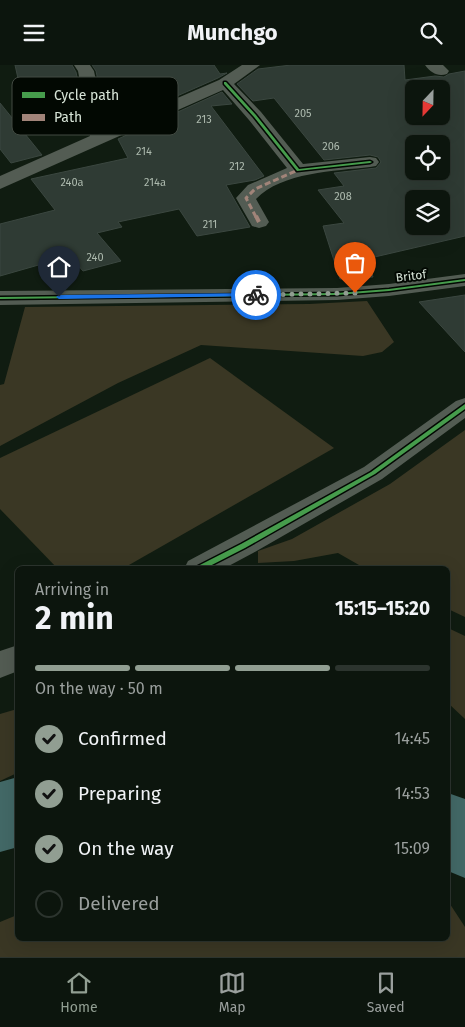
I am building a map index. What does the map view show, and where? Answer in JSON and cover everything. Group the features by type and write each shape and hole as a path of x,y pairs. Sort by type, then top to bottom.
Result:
{"street":[{"path":"82,65 87,77"},
{"path":"178,104 225,83 252,65"},
{"path":"225,83 255,116 298,170"},
{"path":"0,183 106,135"},
{"path":"259,222 246,198 255,189 298,170 370,162"},
{"name":"Britof","path":"0,297 338,294 389,290 465,280"},
{"path":"204,566 373,473 465,406"},
{"path":"0,665 15,658"}],"shaded area":[{"path":"367,301 394,342 382,352 363,356 201,345 118,383 0,446 0,385 4,384 25,307 309,304"},
{"path":"210,358 334,448 127,566 55,566 0,509 0,458"},
{"path":"465,430 465,617 450,610 450,566 361,566 338,553 294,561 258,563 258,551 292,539 390,484"},
{"path":"450,629 465,636 465,719 450,705"},
{"path":"15,710 15,774 0,781 0,714"},
{"path":"450,904 465,927 465,957 0,957 0,922 15,916 15,941 450,941"}],"building":[{"path":"15,65 72,65 77,77 18,77"},
{"path":"92,65 214,65 220,74 227,73 178,96 178,77 97,77"},
{"path":"291,65 404,65 405,80 435,76 444,77 449,74 465,71 465,236 366,259 373,277 340,279 323,226 344,223 318,190 344,186 334,173 376,168 381,162 378,157 370,155 324,160 274,98 253,101 237,84 258,69"},
{"path":"222,92 232,104 211,106 264,176 255,180 226,185 250,227 197,236 179,209 118,222 122,227 97,233 121,261 83,271 70,256 0,276 0,224 55,210 31,179 128,158 118,139 127,135 178,135 178,112"},
{"path":"0,103 12,118 12,135 26,135 42,155 11,163 0,149"},
{"path":"465,295 465,352 419,302"}],"waterway":[{"path":"0,817 15,813"},
{"path":"450,830 465,841"}],"marked path":[{"path":"259,222 246,198 255,189 298,170"}],"cycle path":[{"path":"225,83 255,116 298,170 370,162"},
{"path":"0,298 337,294 389,290 465,280"},
{"path":"204,566 373,473 465,406"}],"way so far":[{"path":"256,295 355,293"}],"route":[{"path":"59,297 256,295"}]}
